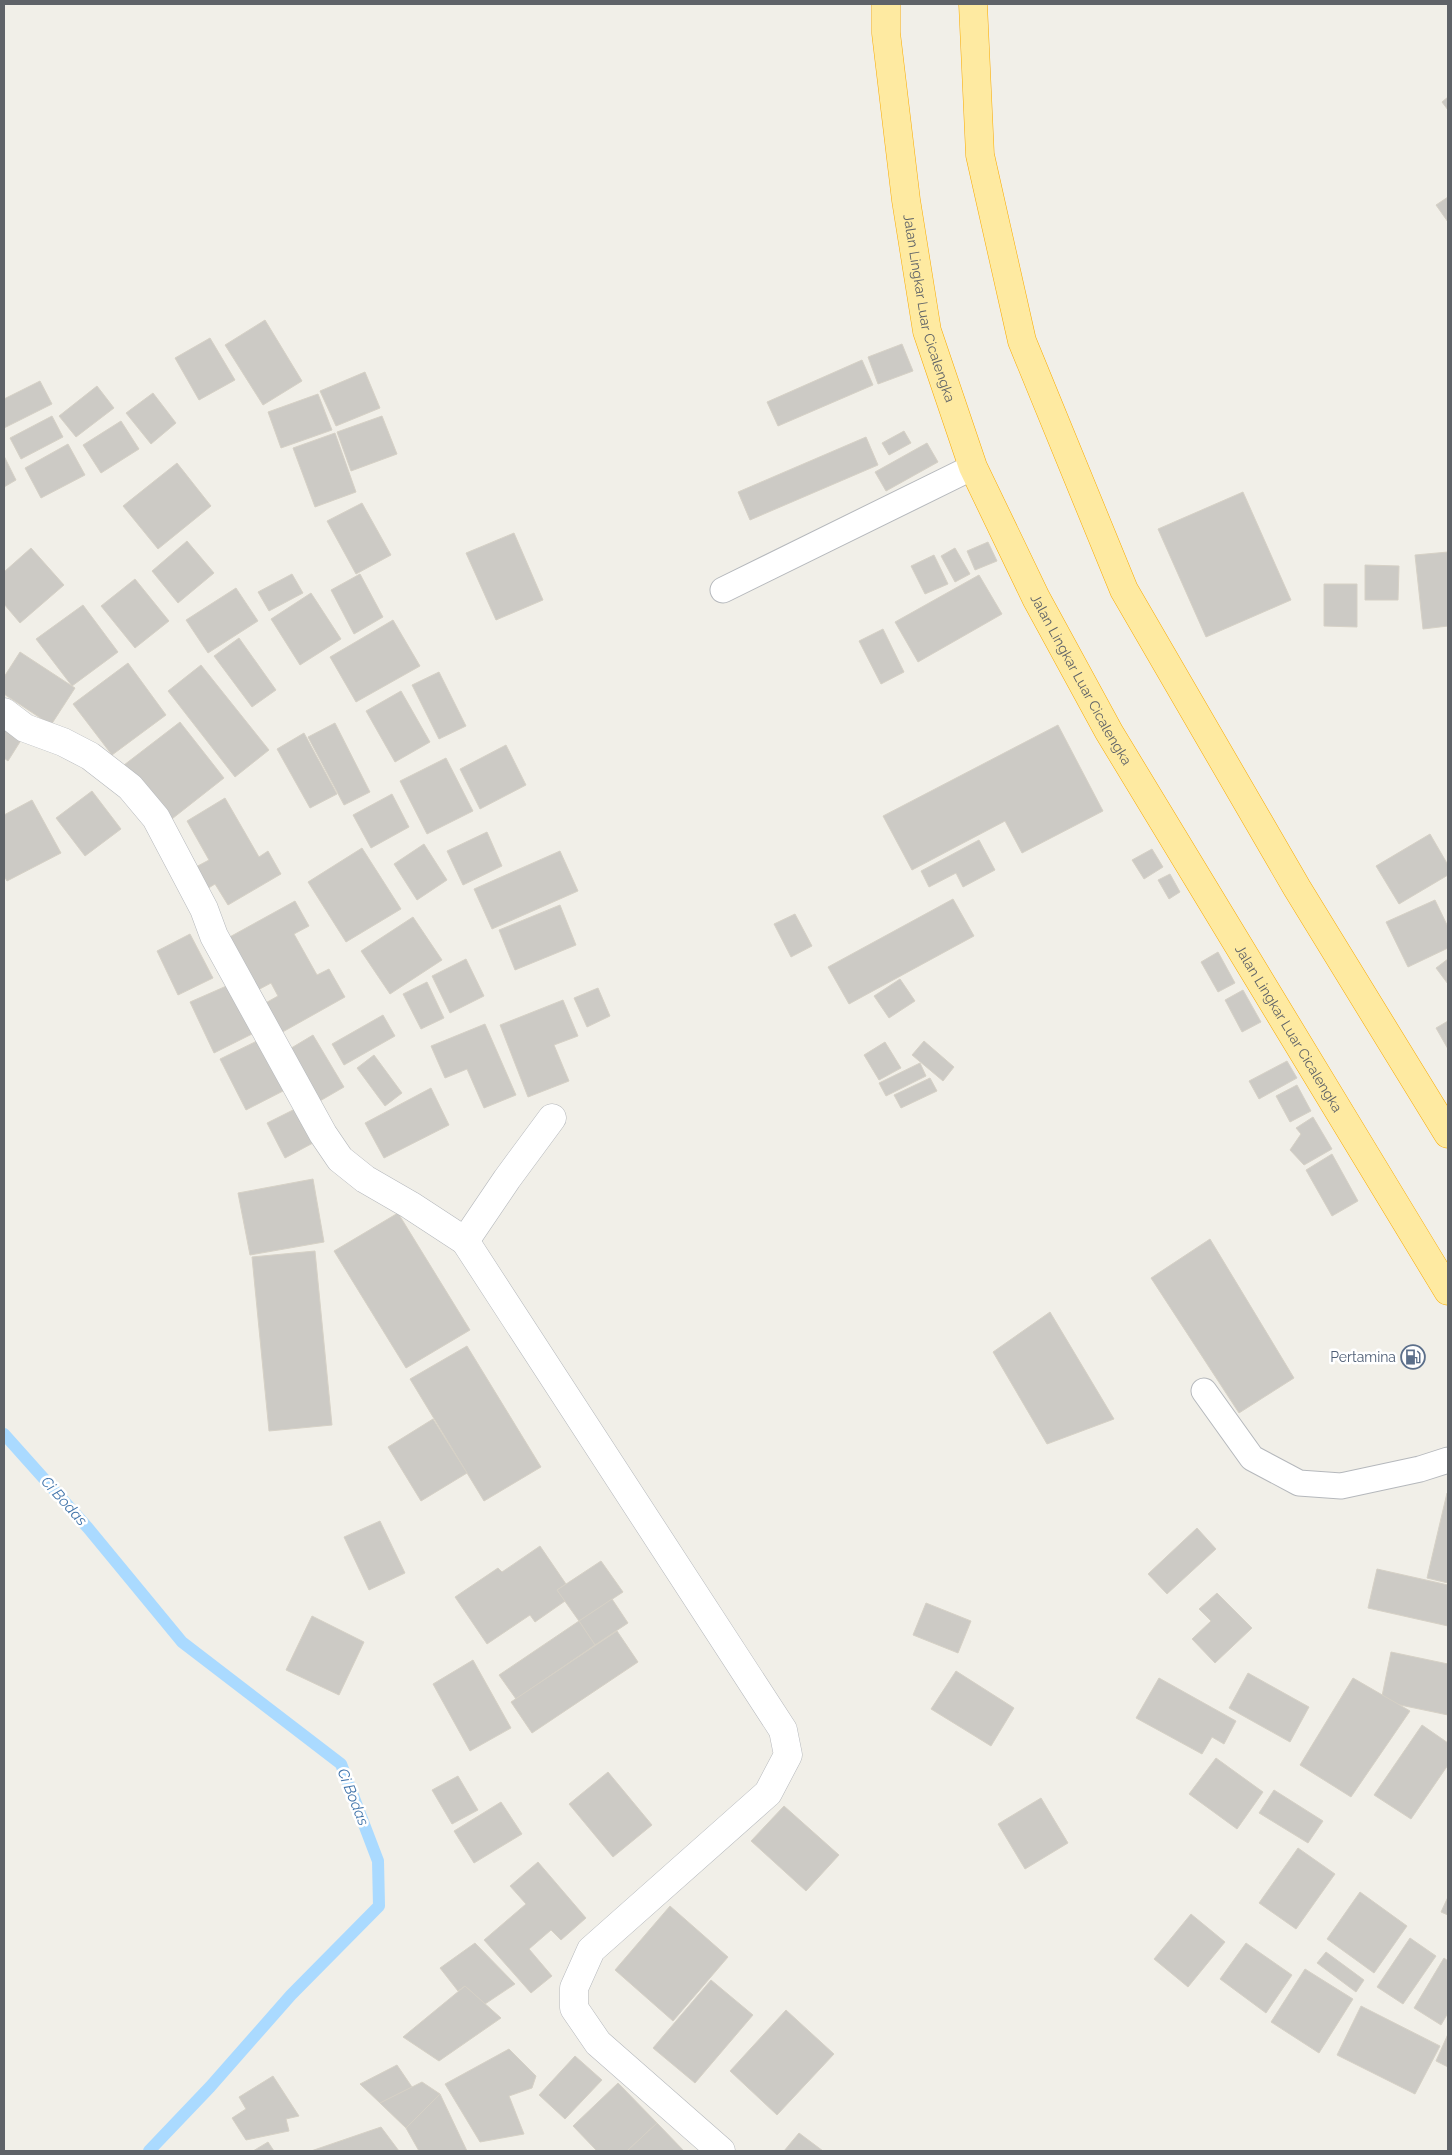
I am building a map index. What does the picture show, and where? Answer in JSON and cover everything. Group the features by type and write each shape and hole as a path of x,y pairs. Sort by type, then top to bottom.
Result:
{"highway":[{"name":"Jalan Lingkar Luar Cicalengka","path":"886,4 886,33 906,200 927,331 973,467 1036,598 1108,732 1448,1291"},
{"path":"973,4 980,155 1022,341 1124,590 1297,888 1448,1134"}],"street":[{"path":"4,712 25,728 63,742 90,756 130,787 156,818 204,909 214,936 229,965 323,1134 340,1159 365,1179 410,1205 465,1241 784,1730 788,1755 768,1792 591,1950 574,1988 574,2008 598,2043 721,2151"},
{"path":"465,1241 507,1179 552,1118"}],"lane":[{"path":"723,590 973,467"},
{"path":"1204,1391 1252,1458 1299,1482 1341,1486 1420,1469 1448,1460"}],"building":[{"path":"1448,97 1448,110 1442,102"},
{"path":"1448,197 1448,222 1436,205"},
{"path":"265,320 302,381 263,405 225,345"},
{"path":"210,338 235,380 199,400 175,358"},
{"path":"902,344 913,371 878,384 868,357"},
{"path":"862,360 873,385 778,426 767,402"},
{"path":"365,372 380,408 336,426 320,391"},
{"path":"40,381 52,404 4,428 4,399"},
{"path":"97,386 114,408 76,437 59,416"},
{"path":"153,393 176,423 151,444 126,413"},
{"path":"318,394 332,430 281,448 268,412"},
{"path":"52,416 63,437 21,459 10,438"},
{"path":"382,416 397,454 351,471 337,432"},
{"path":"121,421 139,449 101,473 83,445"},
{"path":"904,431 911,443 889,455 882,443"},
{"path":"335,433 356,492 315,507 293,448"},
{"path":"866,437 878,465 750,520 738,492"},
{"path":"927,443 938,462 886,491 875,472"},
{"path":"68,444 85,475 41,498 25,468"},
{"path":"4,456 16,480 4,487"},
{"path":"177,463 211,506 158,549 123,506"},
{"path":"1243,492 1291,600 1206,637 1158,529"},
{"path":"362,503 391,555 356,574 327,521"},
{"path":"514,533 543,600 496,620 466,553"},
{"path":"187,541 214,573 178,603 152,571"},
{"path":"988,542 997,561 975,570 967,551"},
{"path":"31,548 64,585 20,623 4,604 4,572"},
{"path":"955,548 970,574 955,582 941,556"},
{"path":"1448,552 1448,626 1423,629 1415,555"},
{"path":"934,555 948,584 925,594 911,566"},
{"path":"1365,565 1399,566 1398,600 1365,600"},
{"path":"292,574 303,593 269,611 258,592"},
{"path":"360,574 383,617 354,634 331,590"},
{"path":"979,575 1002,614 918,662 895,622"},
{"path":"135,579 169,621 135,648 101,606"},
{"path":"1324,584 1357,584 1357,627 1324,626"},
{"path":"236,588 258,621 208,653 186,620"},
{"path":"311,593 341,639 300,665 271,619"},
{"path":"83,605 118,652 72,686 36,639"},
{"path":"393,620 420,666 356,702 330,657"},
{"path":"883,629 904,672 881,684 859,641"},
{"path":"239,638 276,690 252,707 214,656"},
{"path":"20,652 75,688 51,725 4,694 4,677"},
{"path":"128,663 166,715 112,755 73,704"},
{"path":"201,665 269,750 235,777 168,691"},
{"path":"439,672 466,726 439,739 412,685"},
{"path":"401,691 430,742 395,762 366,711"},
{"path":"180,722 224,778 168,822 124,765"},
{"path":"335,723 370,792 344,805 308,737"},
{"path":"4,725 23,737 8,761 4,758"},
{"path":"1058,725 1103,811 1022,853 1005,821 912,870 883,816"},
{"path":"304,733 337,794 310,808 277,749"},
{"path":"506,745 526,785 480,809 460,769"},
{"path":"446,758 473,811 427,834 400,781"},
{"path":"92,791 121,829 85,856 56,818"},
{"path":"392,794 409,827 371,848 353,815"},
{"path":"225,798 259,857 268,851 281,874 228,905 215,884 207,889 194,868 209,860 187,821"},
{"path":"32,800 61,853 7,881 4,876 4,815"},
{"path":"487,832 502,866 463,885 447,851"},
{"path":"1430,834 1448,865 1448,875 1399,904 1376,866"},
{"path":"979,840 995,870 963,887 956,873 929,887 921,871"},
{"path":"424,844 447,880 417,900 394,864"},
{"path":"362,848 401,909 346,942 308,882"},
{"path":"1152,849 1163,867 1144,879 1132,860"},
{"path":"560,851 578,891 492,929 474,889"},
{"path":"1170,874 1180,892 1169,899 1158,880"},
{"path":"953,899 974,936 849,1004 828,967"},
{"path":"1435,900 1448,927 1448,948 1408,967 1386,922"},
{"path":"295,901 309,926 294,934 317,975 329,969 345,997 279,1034 262,1005 278,996 271,983 256,991 226,939"},
{"path":"560,905 576,945 515,970 499,930"},
{"path":"795,914 812,946 791,957 774,924"},
{"path":"413,917 442,960 390,994 361,951"},
{"path":"190,934 213,978 178,995 157,951"},
{"path":"1218,952 1235,983 1218,992 1201,962"},
{"path":"466,959 484,996 450,1013 432,976"},
{"path":"1448,959 1448,984 1436,968"},
{"path":"900,979 915,1001 889,1018 874,996"},
{"path":"427,982 444,1018 421,1029 403,994"},
{"path":"231,984 254,1033 214,1053 190,1002"},
{"path":"598,988 610,1016 587,1027 574,998"},
{"path":"1243,990 1261,1022 1242,1032 1225,1000"},
{"path":"563,1000 578,1036 554,1045 569,1081 528,1097 500,1025"},
{"path":"383,1015 395,1036 344,1065 332,1044"},
{"path":"1448,1021 1448,1049 1436,1028"},
{"path":"485,1024 516,1095 484,1108 467,1069 445,1078 431,1046"},
{"path":"313,1035 344,1087 313,1105 283,1053"},
{"path":"259,1040 285,1090 246,1110 220,1059"},
{"path":"924,1041 954,1067 943,1081 912,1055"},
{"path":"885,1042 901,1068 879,1080 864,1055"},
{"path":"374,1055 402,1093 385,1106 357,1068"},
{"path":"1287,1061 1297,1078 1259,1099 1249,1081"},
{"path":"920,1063 926,1076 886,1096 879,1083"},
{"path":"930,1078 937,1091 901,1108 894,1095"},
{"path":"1297,1085 1311,1111 1290,1122 1276,1096"},
{"path":"431,1088 449,1125 384,1158 365,1123"},
{"path":"295,1109 313,1143 285,1158 267,1123"},
{"path":"1313,1117 1332,1149 1304,1165 1290,1150 1301,1134 1296,1128"},
{"path":"1332,1154 1358,1201 1332,1216 1306,1170"},
{"path":"313,1179 324,1242 250,1255 238,1193"},
{"path":"398,1213 470,1330 406,1368 334,1251"},
{"path":"1210,1239 1294,1378 1239,1413 1151,1278"},
{"path":"315,1251 332,1425 269,1431 252,1257"},
{"path":"1050,1312 1114,1419 1047,1444 993,1352"},
{"path":"467,1346 541,1467 484,1501 410,1379"},
{"path":"433,1419 467,1473 421,1501 388,1447"},
{"path":"1448,1494 1448,1583 1427,1578"},
{"path":"380,1521 405,1573 369,1590 344,1537"},
{"path":"1197,1528 1216,1549 1167,1594 1148,1574"},
{"path":"540,1546 566,1584 557,1590 565,1601 535,1622 530,1615 487,1644 455,1597 498,1568 502,1572"},
{"path":"601,1561 623,1592 579,1621 557,1590"},
{"path":"1377,1569 1448,1585 1448,1626 1368,1608"},
{"path":"1217,1593 1252,1628 1215,1663 1192,1639 1211,1621 1199,1609"},
{"path":"612,1599 628,1623 595,1645 579,1621"},
{"path":"926,1603 971,1621 958,1653 913,1635"},
{"path":"312,1616 364,1642 339,1695 286,1670"},
{"path":"579,1621 595,1645 516,1699 499,1675"},
{"path":"617,1631 638,1662 532,1733 511,1702"},
{"path":"1391,1652 1448,1664 1448,1715 1381,1701"},
{"path":"473,1660 511,1728 470,1751 433,1684"},
{"path":"956,1671 1014,1708 991,1746 931,1709"},
{"path":"1248,1673 1309,1707 1290,1742 1229,1708"},
{"path":"1159,1678 1236,1721 1224,1744 1212,1737 1202,1754 1136,1718"},
{"path":"1353,1678 1410,1711 1351,1797 1300,1765"},
{"path":"1422,1725 1448,1743 1448,1765 1411,1819 1374,1795"},
{"path":"1216,1758 1263,1792 1237,1829 1189,1794"},
{"path":"608,1772 652,1825 613,1857 569,1804"},
{"path":"458,1776 478,1810 452,1824 432,1790"},
{"path":"1274,1790 1323,1821 1308,1843 1259,1813"},
{"path":"1041,1798 1068,1843 1025,1869 998,1824"},
{"path":"501,1802 522,1834 474,1863 454,1831"},
{"path":"784,1806 839,1855 806,1891 751,1841"},
{"path":"1298,1848 1335,1874 1296,1929 1259,1903"},
{"path":"538,1862 586,1918 561,1940 551,1930 529,1949 552,1976 531,1993 484,1940 526,1904 510,1886"},
{"path":"1360,1892 1407,1926 1374,1973 1327,1939"},
{"path":"1448,1897 1448,1915 1441,1912"},
{"path":"670,1906 728,1957 673,2021 615,1970"},
{"path":"1191,1914 1225,1942 1188,1987 1154,1959"},
{"path":"1410,1938 1436,1956 1403,2004 1377,1987"},
{"path":"475,1943 515,1984 485,2004 465,1986 458,1991 440,1968"},
{"path":"1246,1943 1292,1975 1266,2013 1220,1979"},
{"path":"1326,1952 1364,1980 1356,1992 1317,1963"},
{"path":"1444,1958 1448,1961 1448,2013 1441,2025 1414,2008"},
{"path":"1305,1969 1353,1999 1319,2053 1271,2022"},
{"path":"711,1980 753,2015 695,2083 653,2048"},
{"path":"465,1986 501,2018 439,2061 403,2037"},
{"path":"1361,2006 1440,2046 1415,2094 1337,2055"},
{"path":"786,2010 834,2054 777,2115 730,2071"},
{"path":"1448,2034 1448,2067 1436,2061"},
{"path":"509,2049 536,2076 532,2088 509,2096 524,2134 480,2142 445,2084"},
{"path":"575,2056 602,2080 565,2119 539,2095"},
{"path":"397,2065 412,2087 380,2103 360,2084"},
{"path":"273,2076 299,2116 286,2119 289,2131 246,2140 232,2118 246,2109 239,2097"},
{"path":"422,2082 440,2094 406,2128 380,2103"},
{"path":"618,2083 657,2123 627,2151 597,2151 573,2126"},
{"path":"440,2094 467,2151 419,2151 406,2128"},
{"path":"657,2123 684,2151 627,2151"},
{"path":"381,2127 399,2151 311,2151"},
{"path":"799,2133 823,2151 784,2151"},
{"path":"268,2142 274,2151 253,2151"}],"waterway":[{"name":"Ci Bodas","path":"4,1434 88,1528 182,1642 341,1764 378,1861 379,1906 291,1995 210,2087 149,2151"}],"place":[{"name":"Pertamina","path":"1413,1357"}]}
